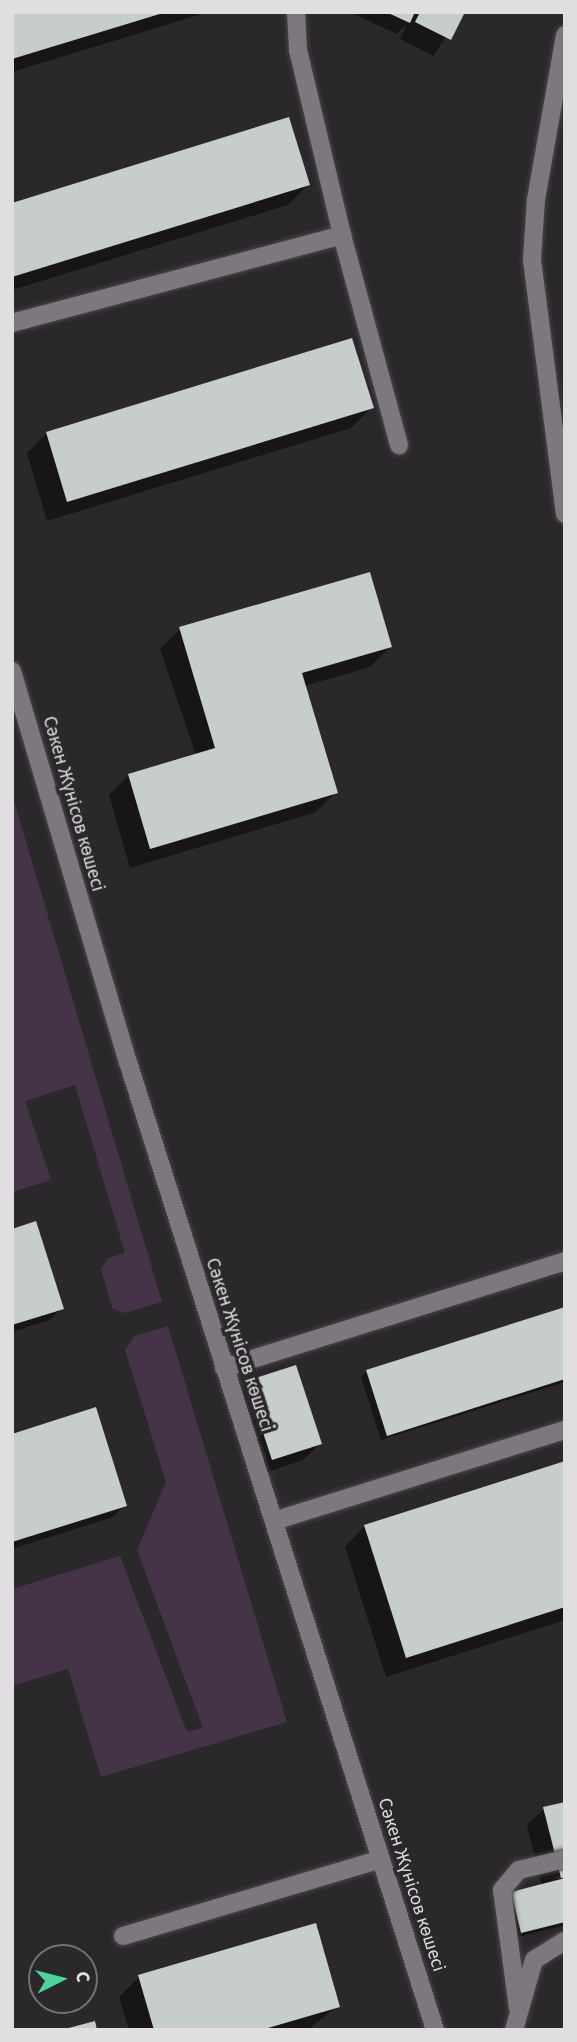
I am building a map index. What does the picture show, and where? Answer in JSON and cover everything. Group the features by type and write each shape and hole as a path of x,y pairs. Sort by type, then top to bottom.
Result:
{"street":[{"path":"296,12 298,50 342,234 400,445"},
{"path":"565,35 532,250 565,514"},
{"path":"12,323 342,234"},
{"name":"Сәкен Жүнісов көшесі","path":"12,671 224,1368 435,2030"},
{"path":"224,1368 565,1261"},
{"path":"274,1521 565,1430"},
{"path":"518,2008 502,1890 519,1870 565,1858"},
{"path":"123,1936 381,1859"},
{"path":"514,2030 518,2008 534,1959 565,1941"}],"shaded area":[{"path":"12,794 162,1302 125,1313 112,1308 101,1269 108,1258 125,1253 75,1085 25,1101 51,1180 12,1192"},
{"path":"168,1326 287,1722 101,1777 68,1669 12,1686 12,1589 120,1556 187,1732 203,1728 137,1550 166,1482 125,1350 134,1336"}],"building":[{"path":"12,12 163,12 163,13 12,59"},
{"path":"386,12 415,12 410,23"},
{"path":"420,12 465,12 451,40 415,22"},
{"path":"289,117 310,185 12,277 12,203"},
{"path":"352,338 374,408 67,502 46,432"},
{"path":"370,572 392,647 302,673 338,793 150,849 128,774 215,748 179,627"},
{"path":"36,1221 64,1309 12,1325 12,1229"},
{"path":"565,1307 565,1379 387,1436 366,1370"},
{"path":"296,1365 322,1444 272,1460 246,1381"},
{"path":"96,1407 127,1506 12,1542 12,1434"},
{"path":"565,1461 565,1607 406,1658 364,1525"},
{"path":"565,1802 565,1877 561,1878 543,1807"},
{"path":"565,1878 565,1922 521,1933 511,1892"},
{"path":"316,1923 340,2007 261,2030 154,2030 138,1975"},
{"path":"95,2021 97,2030 65,2030 65,2029"}]}
